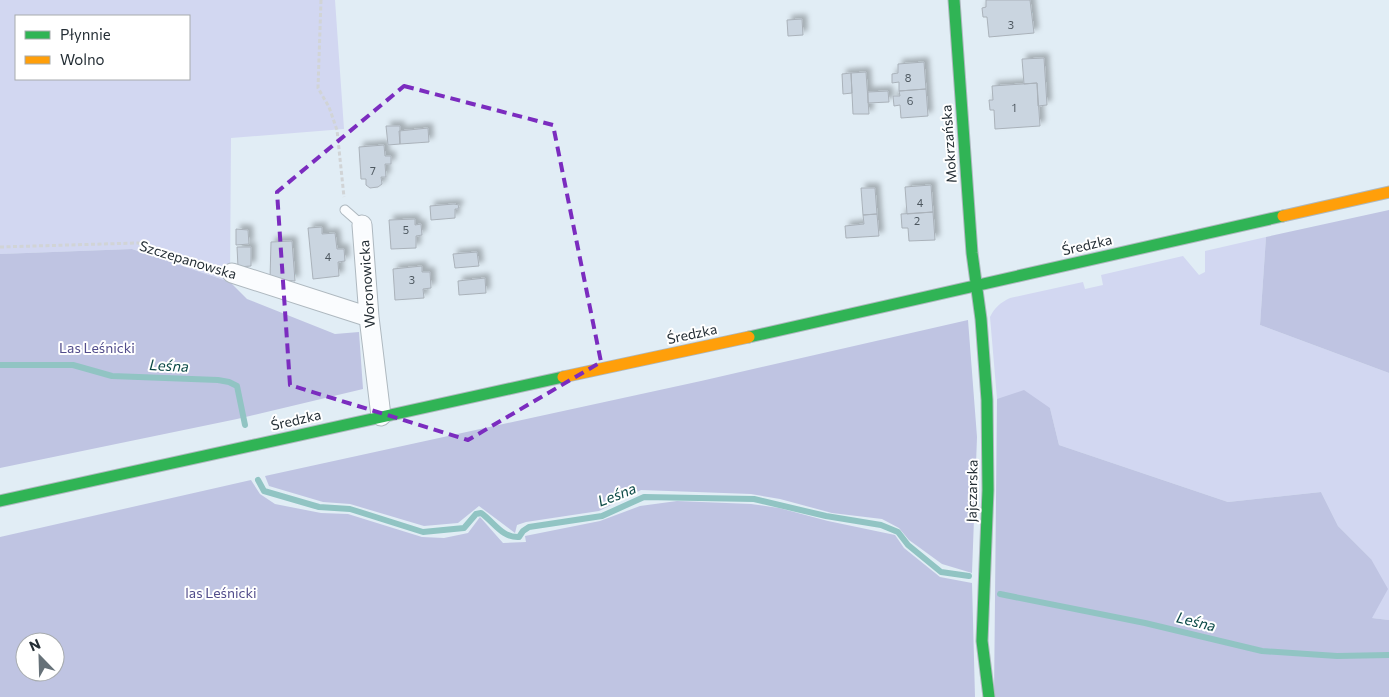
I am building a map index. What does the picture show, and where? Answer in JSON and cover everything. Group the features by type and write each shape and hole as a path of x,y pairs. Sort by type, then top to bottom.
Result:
{"main road":[{"name":"Mokrzańska","path":"954,0 976,286"},
{"name":"Średzka","path":"0,501 976,286 1389,192"},
{"name":"Jajczarska","path":"976,286 981,319 987,400 988,490 982,641 989,697"}],"street":[{"name":"Woronowicka","path":"362,225 369,317 381,416"},
{"name":"Szczepanowska","path":"232,273 369,317"}],"lane":[{"name":"Woronowicka","path":"345,210 362,225"}],"path":[{"path":"321,0 318,88 329,107 337,130 345,210"},
{"name":"Szczepanowska","path":"0,247 138,243 232,273"}],"highlighted area":[{"path":"404,86 553,125 601,362 468,440 290,385 277,192"}],"shaded area":[{"path":"0,0 335,0 344,129 231,138 230,282 132,249 0,254"},
{"path":"1266,237 1260,325 1389,373 1389,620 1372,618 1371,559 1338,526 1321,492 1228,502 1059,445 1050,408 997,399 990,317 1003,302 1010,298 1083,282 1085,289 1103,285 1101,275 1183,256 1199,275 1205,272 1205,251"}],"green space":[{"path":"1389,210 1389,373 1260,325 1266,237"},
{"name":"Las Leśnicki","path":"132,249 230,282 247,299 335,334 359,332 363,389 237,419 0,468 0,254"},
{"path":"968,320 977,437 972,573 942,564 909,540 899,528 882,519 832,513 780,499 751,494 641,490 599,511 517,525 515,533 479,506 458,523 424,526 350,504 323,502 269,486 265,476 701,381"},
{"path":"1024,390 1050,408 1059,445 1228,502 1321,492 1338,526 1371,559 1388,589 1372,618 1389,620 1389,697 994,697 997,399"},
{"name":"las Leśnicki","path":"251,480 260,494 275,504 321,513 348,514 422,537 444,538 468,533 480,517 503,543 526,542 525,536 600,521 640,506 677,501 751,504 779,508 828,521 895,535 904,548 940,577 972,583 975,697 0,697 0,537"}],"building":[{"path":"986,0 1030,0 1034,33 989,37 987,17 983,17 982,8 986,7"},
{"path":"802,19 803,35 788,36 787,20"},
{"path":"1044,58 1047,105 1038,106 1037,83 1024,84 1022,59"},
{"path":"924,62 926,89 899,91 899,82 892,83 892,74 898,73 898,64"},
{"path":"866,72 869,114 853,114 851,73"},
{"path":"851,73 852,93 843,94 842,74"},
{"path":"1037,83 1040,126 995,129 994,110 990,110 989,100 993,100 992,86"},
{"path":"926,89 928,116 901,118 900,105 894,106 893,96 900,96 899,91"},
{"path":"888,91 889,102 868,103 868,92"},
{"path":"386,126 400,126 400,144 388,145"},
{"path":"428,128 429,142 400,144 399,131"},
{"path":"384,145 385,156 391,156 391,164 385,164 386,177 381,177 382,184 378,187 370,188 366,185 366,179 361,179 359,147"},
{"path":"931,185 933,212 907,214 905,187"},
{"path":"861,188 875,188 877,214 863,215"},
{"path":"459,205 458,209 455,209 455,218 431,220 430,206"},
{"path":"933,212 935,240 909,241 908,228 902,228 901,214"},
{"path":"877,214 879,236 846,238 845,226 864,224 863,215"},
{"path":"415,219 415,225 421,224 422,235 416,236 416,248 391,249 389,220"},
{"path":"322,227 322,234 335,233 337,249 344,249 345,261 338,262 339,276 313,279 308,228"},
{"path":"236,229 248,230 249,244 236,245"},
{"path":"292,241 295,281 270,279 271,242"},
{"path":"237,247 251,247 251,266 238,267"},
{"path":"477,252 479,266 455,268 453,254"},
{"path":"422,266 422,272 430,272 431,288 423,289 424,298 395,300 393,269"},
{"path":"485,278 486,293 459,295 458,281"}],"waterway":[{"name":"Leśna","path":"0,365 73,365 112,376 229,382 237,386 245,425"},
{"name":"Leśna","path":"258,480 264,491 319,507 350,509 423,532 464,528 476,514 481,513 503,532 513,537 519,537 529,527 602,516 644,497 754,499 826,516 881,525 898,532 908,545 941,572 969,576"},
{"name":"Leśna","path":"1000,594 1145,623 1262,651 1337,656 1389,655"}],"traffic: fast":[{"path":"954,0 972,253 981,319 987,400 988,490 982,641 989,697"},
{"path":"749,337 1283,216"},
{"path":"0,501 563,377"}],"traffic: slow":[{"path":"1283,216 1389,192"},
{"path":"563,377 749,337"}]}
